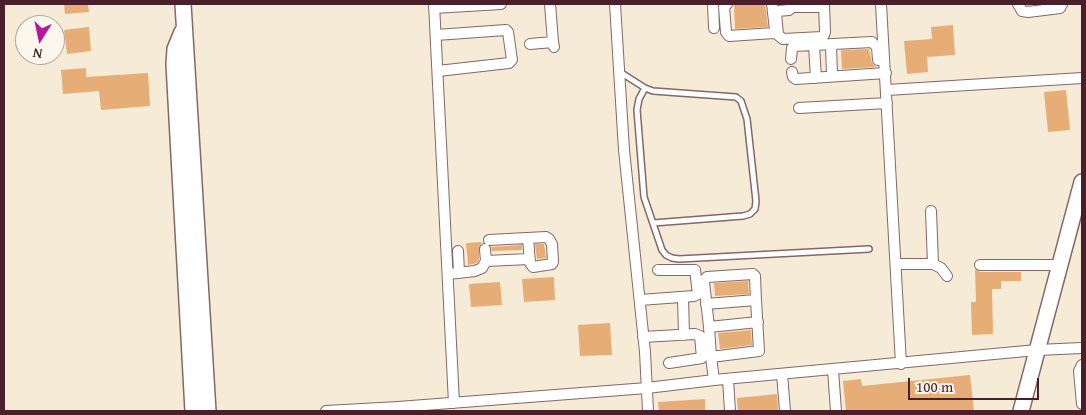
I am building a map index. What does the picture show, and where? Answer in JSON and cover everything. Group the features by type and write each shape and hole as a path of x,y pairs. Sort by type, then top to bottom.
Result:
{"street":[{"path":"183,4 208,411"},
{"path":"454,403 434,6 501,4"},
{"path":"530,44 554,45 550,4"},
{"path":"615,4 624,150 640,300 648,411"},
{"path":"713,4 714,28"},
{"path":"727,4 724,7 726,32 729,36 774,33 772,4"},
{"path":"881,4 882,73"},
{"path":"1018,4 1022,11 1028,12 1060,8 1062,4"},
{"path":"794,5 824,6 826,32 824,35 783,39 778,35 777,11 790,10 794,5"},
{"path":"184,26 175,49 174,64 193,411"},
{"path":"436,35 506,30 508,32 512,60 509,63 438,71"},
{"path":"791,59 794,46 872,42 877,47 887,90 901,364"},
{"path":"831,44 832,76"},
{"path":"814,45 816,78"},
{"path":"792,72 793,77 796,79 882,73"},
{"path":"887,90 1082,78"},
{"path":"799,108 887,103"},
{"path":"1021,411 1082,187"},
{"path":"931,211 933,264"},
{"path":"448,274 478,270 486,261 487,244 528,238 549,238 552,244 554,262 533,267 529,259 528,238"},
{"path":"458,251 459,273"},
{"path":"486,261 529,259"},
{"path":"896,264 933,264 941,268 947,276"},
{"path":"980,265 1060,265"},
{"path":"1025,265 1025,277"},
{"path":"640,300 694,296 698,294 695,270 658,270"},
{"path":"711,357 759,351 755,276 750,273 707,277 704,282 711,357 714,380"},
{"path":"683,297 684,334"},
{"path":"706,304 756,300"},
{"path":"709,327 758,322"},
{"path":"643,337 684,334 698,334 700,336 702,358 669,363"},
{"path":"326,411 420,408 454,403 647,388 1037,350 1082,348"},
{"path":"1082,365 1079,371 1082,404"},
{"path":"833,370 836,411"},
{"path":"782,374 785,411"},
{"path":"728,379 730,411"}],"lane":[{"path":"620,72 653,91 736,97 741,101 747,119 756,201 755,209 750,214 743,216 652,223"},
{"path":"645,88 639,99 638,126 644,197 662,250 672,258 870,249"}],"building":[{"path":"64,4 88,4 89,12 65,14"},
{"path":"765,4 768,27 735,29 734,5"},
{"path":"953,25 955,55 927,57 928,72 907,74 904,41 932,39 931,27"},
{"path":"89,27 91,51 67,54 65,30"},
{"path":"869,49 872,63 876,67 842,69 841,50"},
{"path":"86,68 86,77 148,73 150,106 101,110 99,91 63,94 61,70"},
{"path":"1066,90 1070,130 1048,132 1044,92"},
{"path":"482,242 479,247 477,263 468,265 466,243"},
{"path":"535,244 544,244 546,258 537,259"},
{"path":"522,245 522,250 492,251 491,247"},
{"path":"975,269 980,272 1021,272 1021,281 1001,281 1001,289 992,289 993,334 972,335 971,302 976,302"},
{"path":"554,277 555,300 524,302 522,279"},
{"path":"748,281 749,294 715,296 714,283"},
{"path":"500,282 502,305 471,307 469,284"},
{"path":"610,323 612,355 580,356 578,325"},
{"path":"751,330 752,345 720,349 718,333"},
{"path":"970,375 974,411 846,411 843,381 861,379 862,386"},
{"path":"777,394 778,411 738,411 737,398"},
{"path":"705,399 705,411 659,411 658,402"}]}
